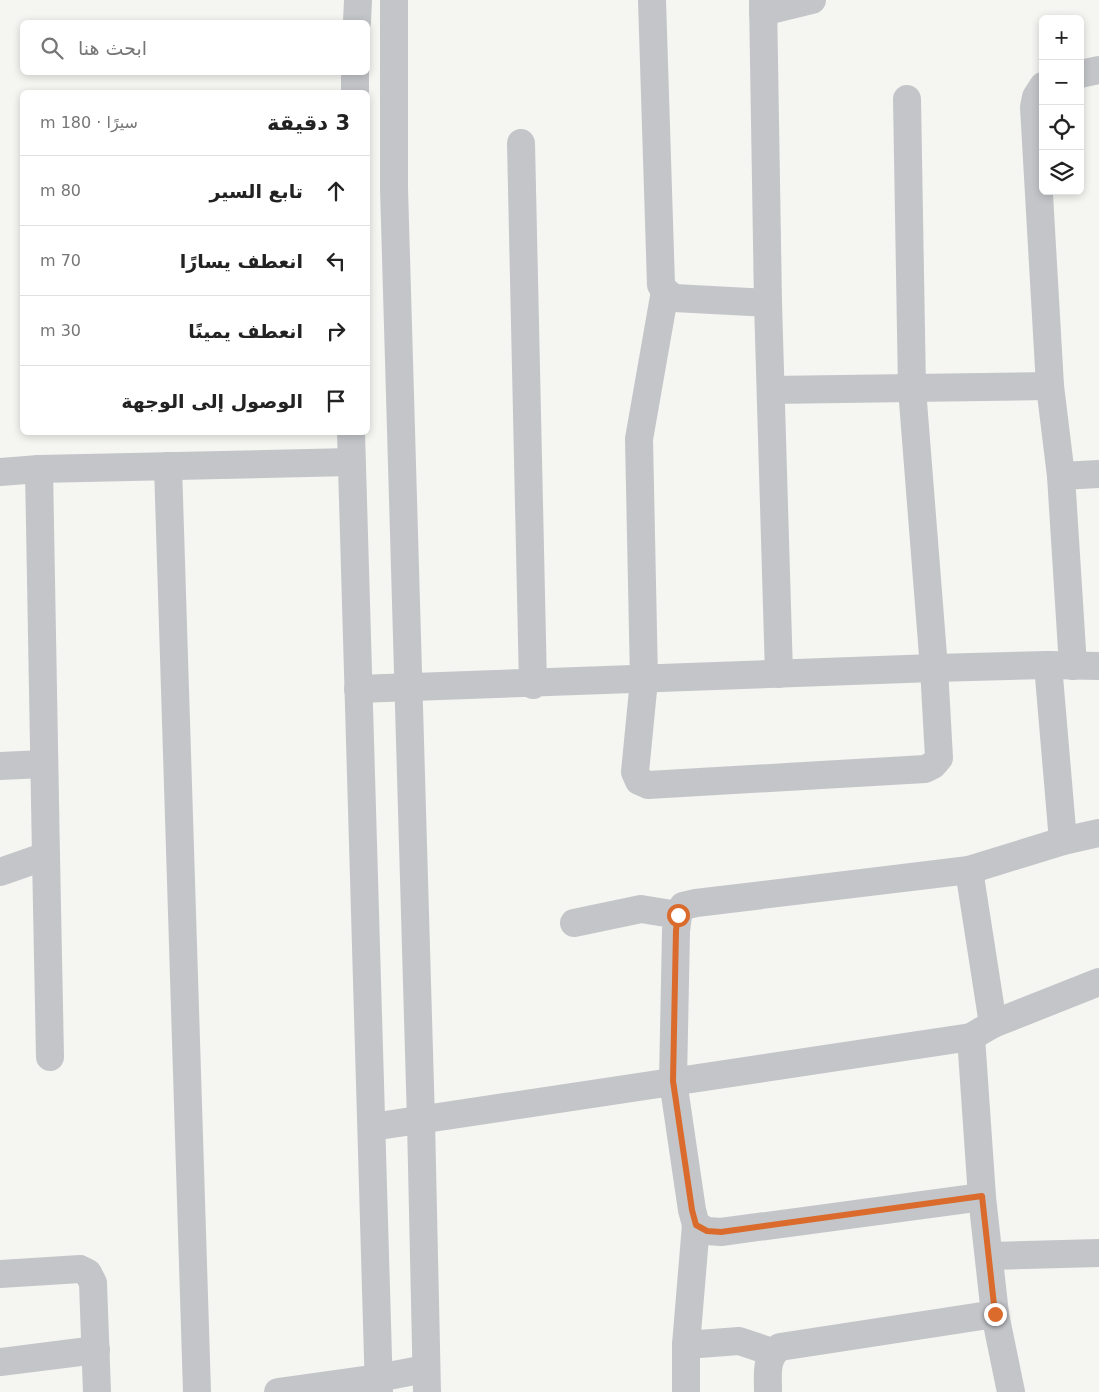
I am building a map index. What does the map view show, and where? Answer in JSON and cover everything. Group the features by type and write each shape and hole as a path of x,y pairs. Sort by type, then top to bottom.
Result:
{"street":[{"path":"357,20 358,0"},
{"path":"278,1392 426,1381 421,1121 394,188 394,0"},
{"path":"652,0 660,276 665,291 640,439 644,680 635,772 639,781 648,785 925,769 933,765 939,758 934,668 912,389 907,98"},
{"path":"779,674 768,303 763,6 812,0"},
{"path":"1084,73 1099,70"},
{"path":"355,90 356,75"},
{"path":"1039,92 1034,107 1050,386 1061,476 1073,666 1062,841"},
{"path":"521,143 533,684"},
{"path":"665,291 674,298 768,303"},
{"path":"771,390 1050,386"},
{"path":"351,435 379,1385"},
{"path":"0,472 39,469 351,462"},
{"path":"168,466 197,1392"},
{"path":"39,469 43,764 50,1057"},
{"path":"1061,476 1099,474"},
{"path":"358,689 934,668 1073,666"},
{"path":"0,766 43,764"},
{"path":"686,1392 686,1344 696,1225 692,1210 673,1081 676,930 678,915 683,906 969,870 1062,841 1099,833"},
{"path":"0,872 46,856"},
{"path":"969,870 982,1030 982,1196 995,1314 1011,1392"},
{"path":"574,923 641,909 678,915"},
{"path":"372,1127 673,1081 982,1030 1099,982"},
{"path":"696,1225 707,1231 721,1232 982,1196"},
{"path":"989,1256 1099,1253"},
{"path":"0,1274 80,1269 88,1273 93,1283 97,1392"},
{"path":"768,1392 768,1362 772,1352 780,1347 995,1314"},
{"path":"686,1344 739,1341 772,1352"},
{"path":"0,1362 96,1350"}],"route":[{"path":"678,915 676,930 673,1081 692,1210 696,1225 707,1231 721,1232 982,1196 995,1314"}]}
